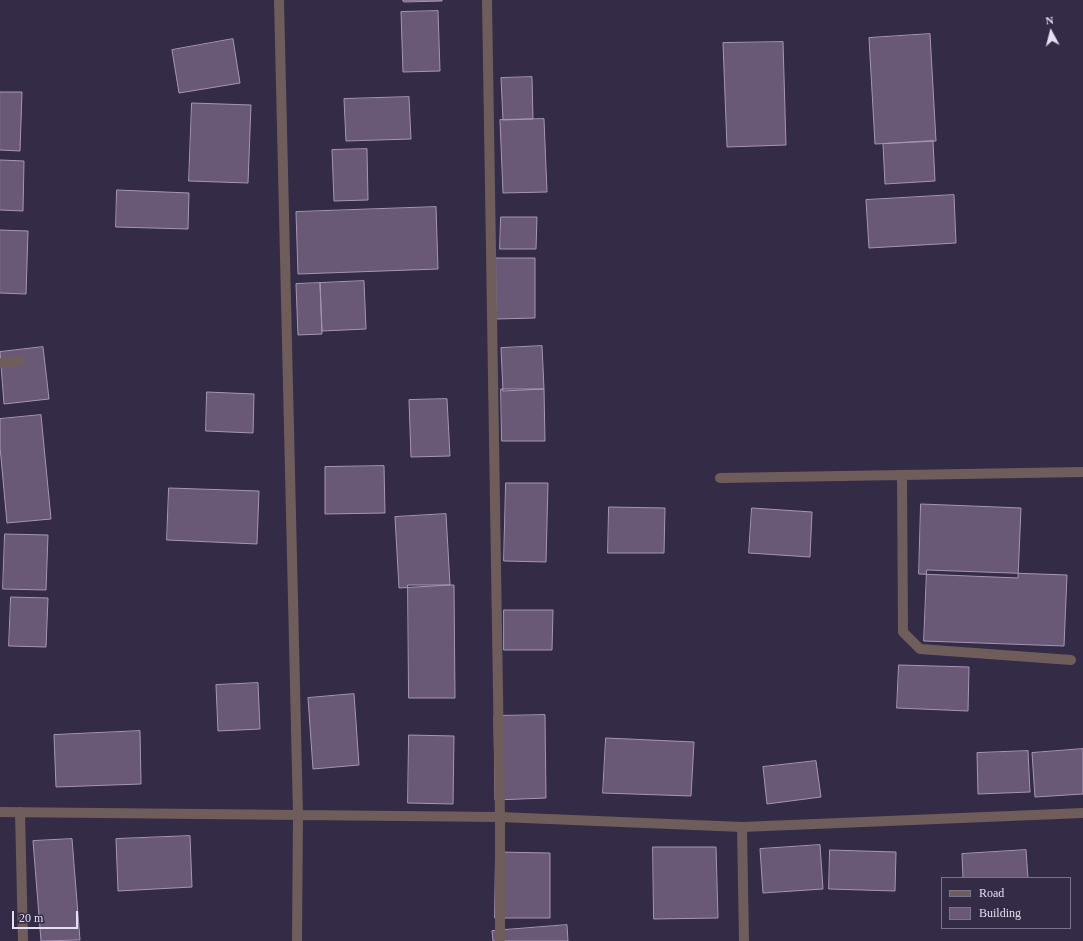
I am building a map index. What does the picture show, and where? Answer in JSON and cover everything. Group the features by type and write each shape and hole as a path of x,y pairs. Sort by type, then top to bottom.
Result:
{"street":[{"path":"279,0 298,814 297,941"},
{"path":"486,0 500,817 500,941"},
{"path":"0,363 20,361"},
{"path":"720,478 1083,472"},
{"path":"902,475 903,632 920,649 1071,660"},
{"path":"0,812 500,817 742,826 1083,813"},
{"path":"20,812 23,941"},
{"path":"742,826 744,941"}],"building":[{"path":"403,0 442,0 442,1 404,2"},
{"path":"438,11 440,71 403,72 401,12"},
{"path":"930,34 936,141 875,144 869,38"},
{"path":"233,39 240,83 179,93 172,50"},
{"path":"783,42 786,145 727,147 723,43"},
{"path":"532,77 533,119 503,120 501,78"},
{"path":"0,92 22,92 20,151 0,150"},
{"path":"409,97 411,139 346,141 344,99"},
{"path":"192,103 251,105 248,183 189,181"},
{"path":"544,119 547,192 503,193 500,120"},
{"path":"933,141 935,181 885,184 883,144"},
{"path":"367,149 368,200 334,201 332,150"},
{"path":"0,160 24,161 23,211 0,210"},
{"path":"117,190 189,193 188,229 116,227"},
{"path":"954,195 956,243 869,248 866,200"},
{"path":"436,207 438,269 298,274 296,212"},
{"path":"501,217 537,217 536,249 500,249"},
{"path":"0,230 28,231 26,294 0,293"},
{"path":"496,258 535,258 535,318 497,319"},
{"path":"364,281 366,329 322,331 320,283"},
{"path":"320,283 322,334 298,335 296,284"},
{"path":"542,346 544,389 503,391 501,348"},
{"path":"43,347 49,399 4,404 0,352"},
{"path":"501,389 544,389 545,441 502,441"},
{"path":"207,392 254,394 253,433 206,431"},
{"path":"447,399 450,456 411,457 409,400"},
{"path":"41,415 51,519 7,523 0,447 0,419"},
{"path":"384,466 385,513 325,514 325,467"},
{"path":"506,483 548,483 546,562 504,561"},
{"path":"169,488 259,491 257,544 167,540"},
{"path":"921,504 1021,508 1018,578 919,574"},
{"path":"609,507 665,508 664,553 608,553"},
{"path":"752,508 812,512 810,557 749,553"},
{"path":"446,514 450,585 399,588 395,517"},
{"path":"5,534 48,535 46,590 3,589"},
{"path":"927,570 1067,575 1064,646 924,641"},
{"path":"408,585 454,585 455,698 409,698"},
{"path":"11,597 48,598 46,647 9,646"},
{"path":"504,610 553,610 552,650 504,650"},
{"path":"899,665 969,667 968,711 897,708"},
{"path":"258,683 260,729 218,731 216,685"},
{"path":"354,694 359,765 313,769 308,698"},
{"path":"545,715 546,798 495,800 494,716"},
{"path":"140,731 141,784 56,787 54,735"},
{"path":"409,735 454,736 453,804 408,803"},
{"path":"606,738 694,742 691,796 603,793"},
{"path":"1083,749 1083,794 1035,797 1032,753"},
{"path":"1028,751 1030,792 978,794 977,753"},
{"path":"816,761 821,797 767,804 763,767"},
{"path":"190,836 192,887 118,891 116,839"},
{"path":"72,839 80,940 41,941 33,841"},
{"path":"820,845 823,889 763,893 760,849"},
{"path":"653,847 716,847 718,918 654,919"},
{"path":"830,850 896,852 895,891 829,889"},
{"path":"1026,850 1028,877 963,877 962,854"},
{"path":"496,852 550,853 550,918 495,918"},
{"path":"567,925 568,941 493,941 492,931"}]}
